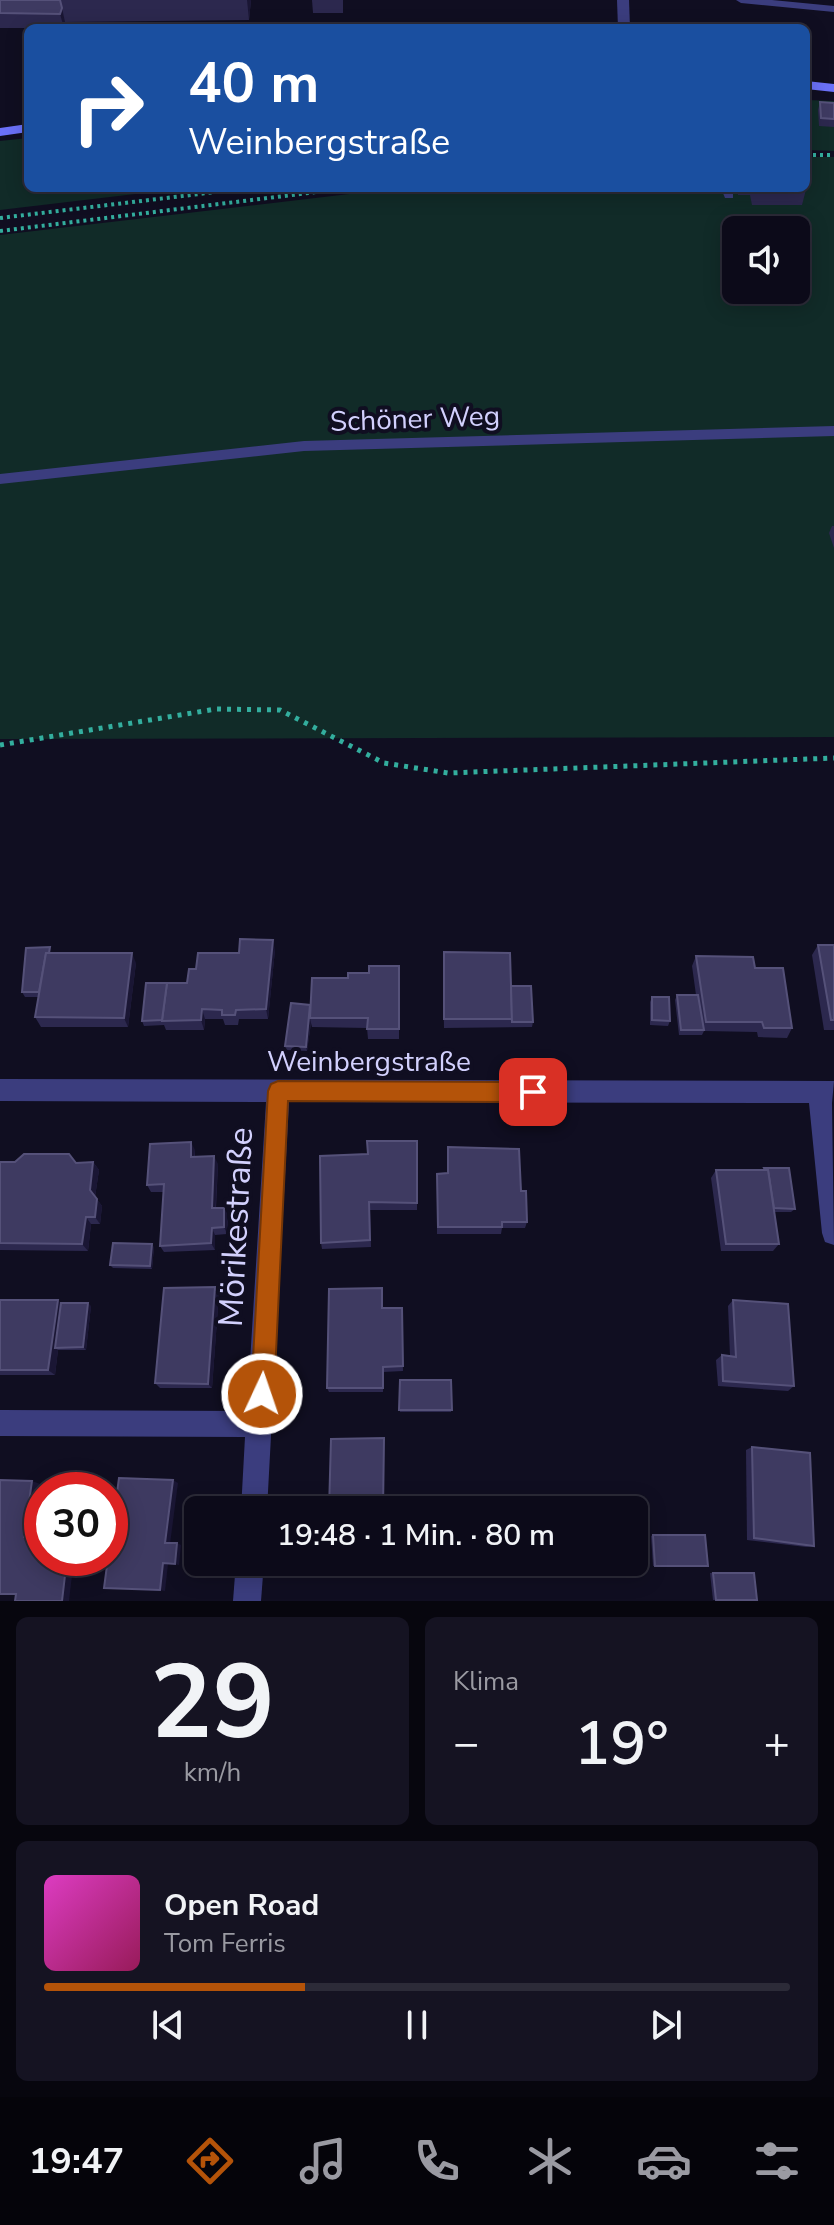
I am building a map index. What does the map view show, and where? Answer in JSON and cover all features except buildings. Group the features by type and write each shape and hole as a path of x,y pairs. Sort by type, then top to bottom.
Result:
{"main road":[{"path":"810,85 834,88"},
{"path":"810,94 834,94"},
{"path":"0,132 24,129"}],"street":[{"path":"623,0 624,24"},
{"name":"Weinbergstraße","path":"0,1090 826,1092"},
{"name":"Mörikestraße","path":"255,1496 278,1091"},
{"path":"826,1092 834,1233"},
{"path":"0,1423 261,1424"},
{"path":"247,1601 249,1576"}],"lane":[{"path":"741,0 834,9"},
{"name":"Schöner Weg","path":"0,479 304,446 834,431"}],"path":[{"path":"810,155 834,155"},
{"path":"0,218 216,192"},
{"path":"0,231 317,192"},
{"path":"0,745 216,709 280,710 384,763 448,773 834,758"}],"green space":[{"path":"810,100 834,101 834,151 810,150"},
{"path":"24,138 24,192 152,192 0,210 0,141"},
{"path":"810,157 834,157 834,737 0,739 0,235 366,192 810,192"}],"route":[{"path":"262,1394 278,1091 533,1092"}]}
